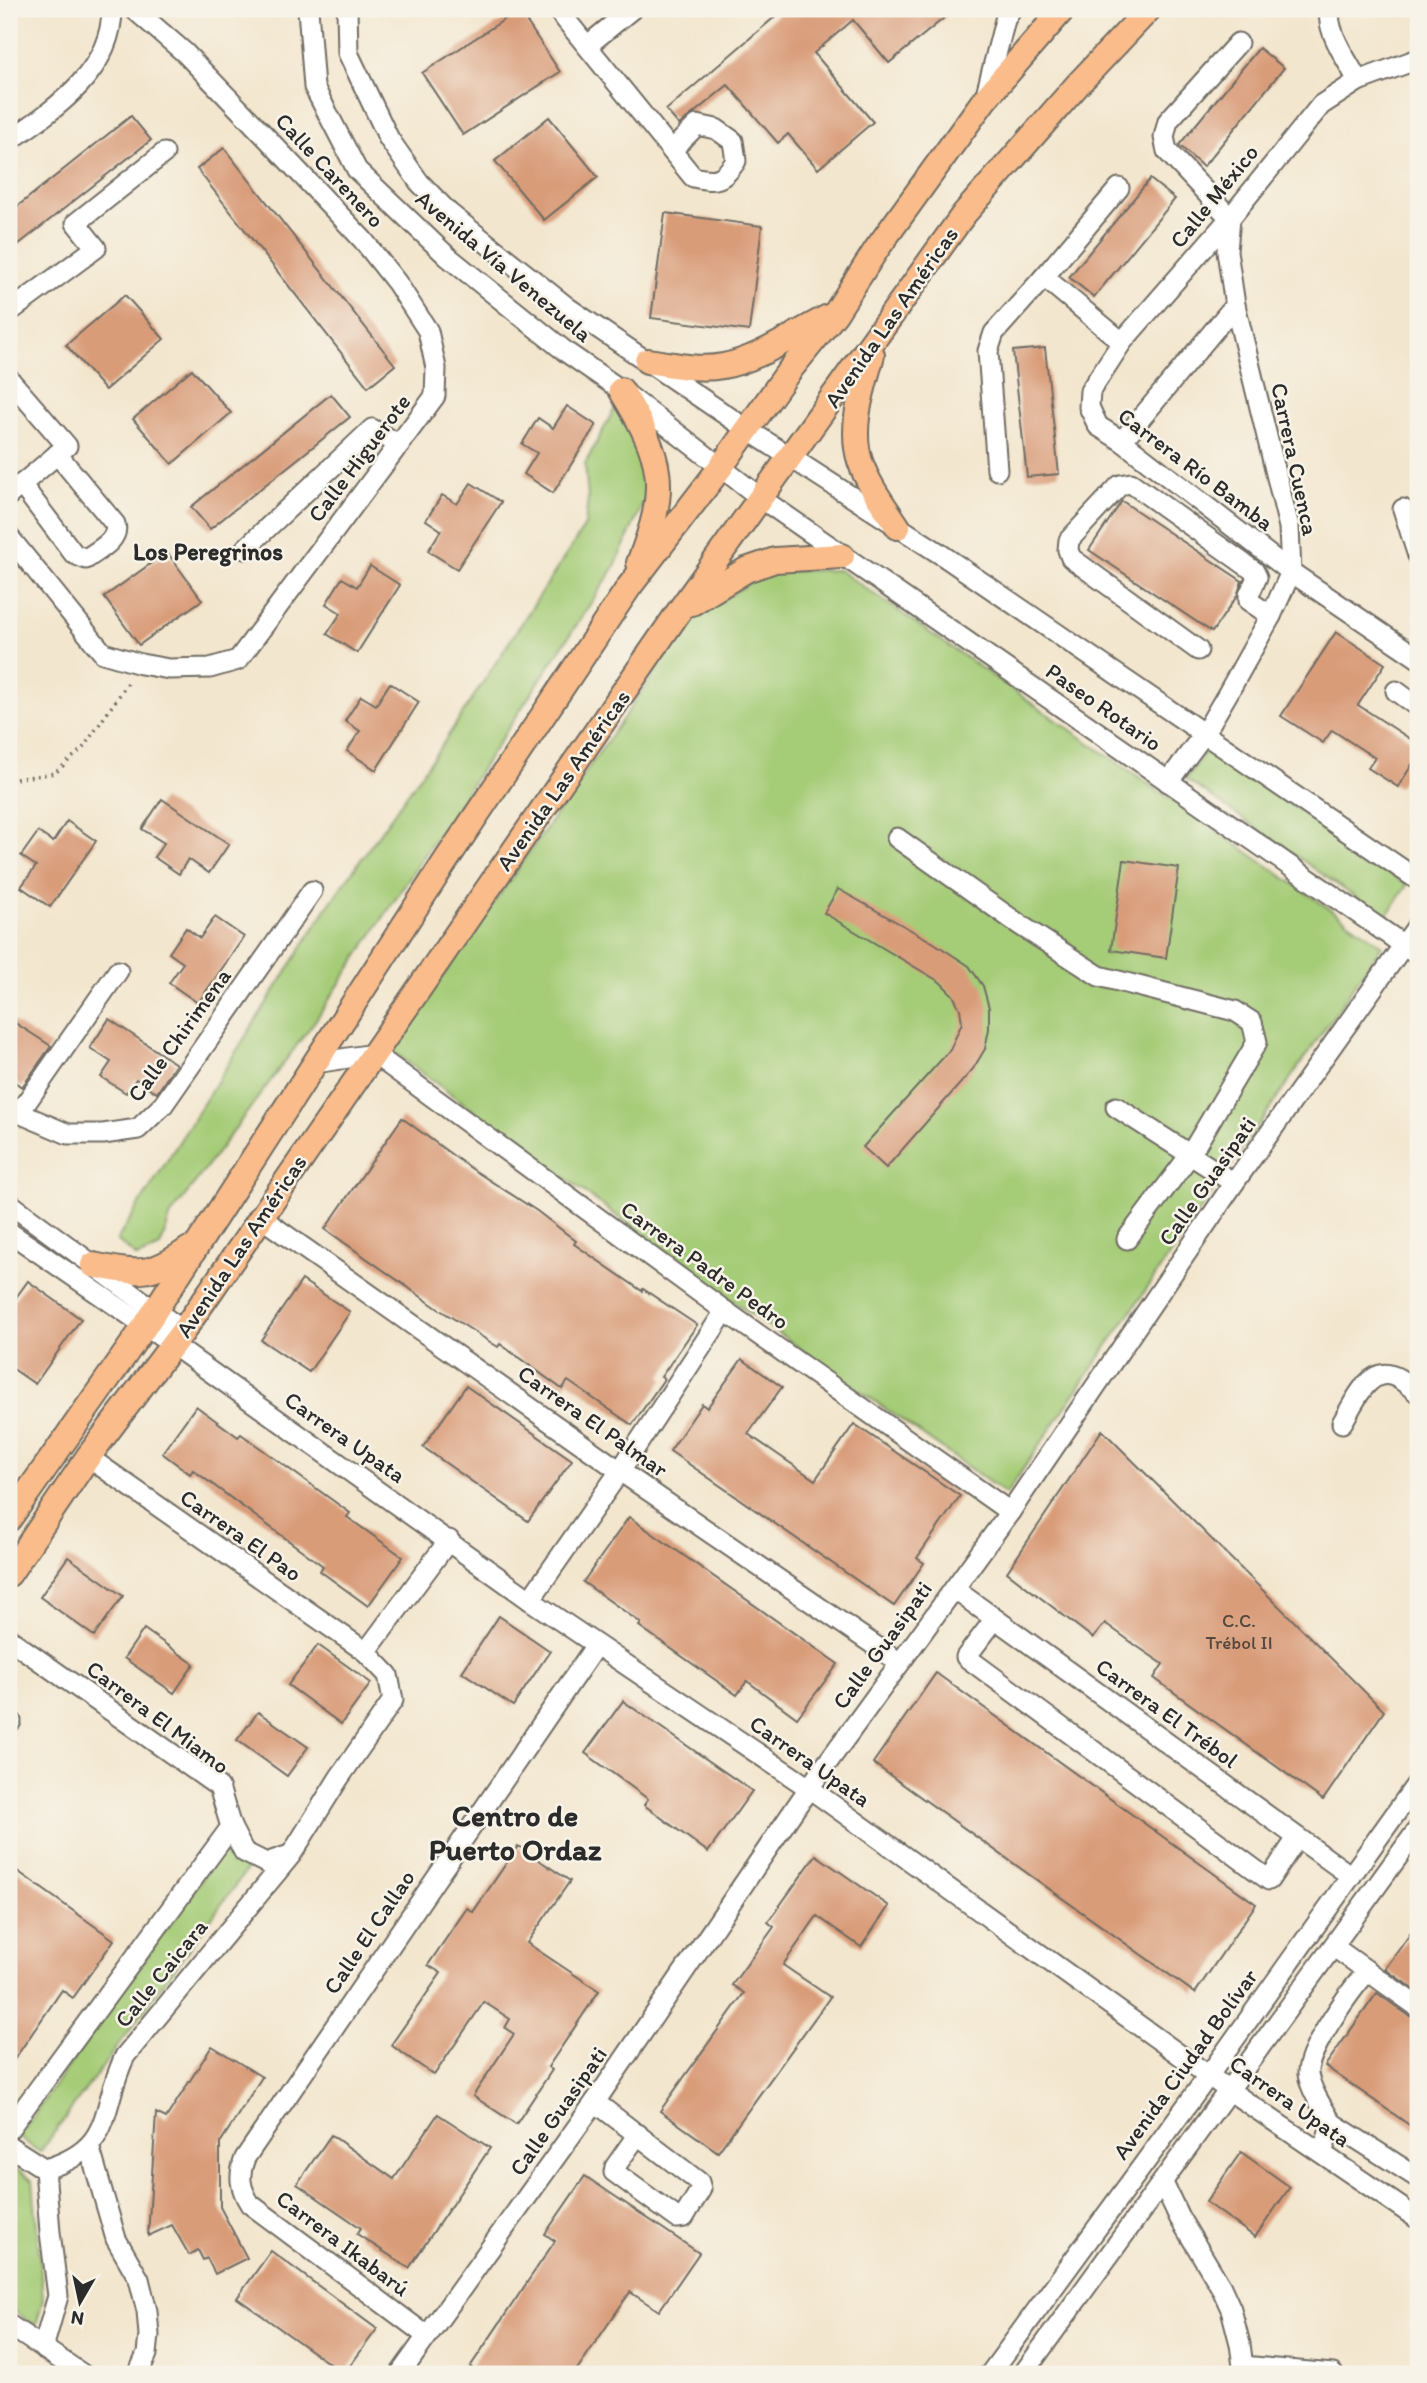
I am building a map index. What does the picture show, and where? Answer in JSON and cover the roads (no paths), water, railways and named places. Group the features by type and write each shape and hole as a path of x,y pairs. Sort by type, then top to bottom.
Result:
{"main road":[{"name":"Avenida Las Américas","path":"9,1519 150,1318 445,862 629,587 720,468 789,371 835,314 876,250 985,99 1063,9"},
{"name":"Avenida Las Américas","path":"9,1574 88,1457 178,1338 680,610 964,214 1080,82 1149,9"},
{"path":"647,361 699,368 723,366 752,356 835,314"},
{"path":"877,338 856,424 860,461 873,489 898,527"},
{"path":"621,390 649,442 657,466 659,492 653,522 629,587"},
{"path":"680,610 746,570 775,561 842,556"},
{"path":"93,1265 122,1271 152,1271 166,1265 200,1240"}],"street":[{"path":"9,141 58,107 101,59 112,22 112,9"},
{"name":"Calle Carenero","path":"135,9 185,53 264,135 363,240 397,283 428,331 436,368 435,396"},
{"name":"Avenida Vía Venezuela","path":"308,9 314,87 356,170 447,256 566,352 621,390 762,499"},
{"name":"Avenida Vía Venezuela","path":"347,9 348,53 388,139 419,182 449,213 567,307 791,457"},
{"path":"557,9 672,150"},
{"path":"588,46 632,9"},
{"name":"Avenida Las Américas","path":"985,99 1005,20 1011,9"},
{"path":"1331,9 1331,29 1358,81"},
{"path":"1230,218 1167,151 1164,137 1168,121 1238,43"},
{"name":"Calle México","path":"1089,407 1090,391 1122,342 1230,218 1321,105 1358,81 1418,59"},
{"path":"9,312 96,248 76,223 164,153"},
{"path":"997,471 988,351 994,333 1119,188"},
{"name":"Carrera Cuenca","path":"1168,782 1204,734 1271,616 1291,572 1289,527 1235,305 1227,251 1230,218"},
{"path":"1044,277 1122,342"},
{"path":"1122,441 1235,305"},
{"path":"9,379 67,446 57,454 15,490 74,554 86,559 114,537 117,530 115,524 57,454"},
{"name":"Calle Higuerote","path":"9,537 103,653 169,669 210,668 238,660 435,396"},
{"name":"Carrera Río Bamba","path":"1089,407 1098,426 1122,441 1291,572 1418,658"},
{"path":"245,549 372,429 400,445"},
{"name":"Paseo Rotario","path":"791,457 1418,880"},
{"path":"1198,650 1071,558 1069,540 1120,485 1131,483 1254,571 1257,577 1249,601 1271,616"},
{"name":"Paseo Rotario","path":"762,499 1411,950"},
{"path":"1403,509 1418,556"},
{"path":"1396,691 1418,708"},
{"path":"897,838 1020,926 1099,976 1235,1012 1252,1022 1257,1042 1190,1155 1127,1239"},
{"name":"Calle Chirimena","path":"14,1109 68,1134 103,1135 138,1129 163,1105 312,891"},
{"name":"Calle Guasipati","path":"400,2374 595,2102 808,1788 1010,1512 1234,1183 1411,950 1418,925"},
{"path":"14,1109 118,971"},
{"path":"315,1063 374,1054"},
{"name":"Carrera Padre Pedro","path":"374,1054 725,1311 1010,1512"},
{"path":"1116,1107 1234,1183"},
{"path":"9,1203 93,1265 150,1318"},
{"name":"Carrera El Palmar","path":"260,1217 620,1471 900,1662"},
{"path":"9,1232 150,1318"},
{"path":"530,1600 620,1471 725,1311"},
{"name":"Carrera Upata","path":"150,1318 530,1600 808,1788 1230,2091 1418,2219"},
{"path":"1342,1423 1367,1383 1377,1375 1392,1375 1418,1393"},
{"name":"Carrera El Pao","path":"88,1457 366,1652"},
{"path":"366,1652 449,1540"},
{"name":"Carrera El Trébol","path":"954,1589 1351,1876"},
{"path":"995,1619 966,1657 1269,1880 1297,1838"},
{"name":"Carrera El Miamo","path":"9,1639 219,1787 231,1827 244,1852 266,1863 291,1854"},
{"name":"Calle El Callao","path":"240,2182 245,2158 596,1645"},
{"name":"Calle Caicara","path":"89,2146 101,2131 125,2056 291,1854 393,1700 388,1675 366,1652"},
{"name":"Avenida Ciudad Bolívar","path":"990,2374 1418,1782"},
{"name":"Calle Caicara","path":"9,2129 231,1827"},
{"path":"1025,2374 1418,1829"},
{"path":"1334,1947 1418,2007"},
{"path":"1368,1971 1356,1984 1315,2048 1308,2073 1314,2092 1332,2123 1418,2178"},
{"path":"595,2102 638,2134 701,2185 684,2217 677,2218 614,2172 638,2134"},
{"path":"1322,2153 1332,2123"},
{"path":"9,2146 45,2169"},
{"path":"45,2169 72,2159 89,2146 116,2239 139,2279 147,2311 147,2354 138,2374"},
{"path":"43,2348 58,2295 45,2169"},
{"name":"Carrera Ikabarú","path":"240,2182 250,2204 427,2336"},
{"path":"1163,2183 1231,2309 1243,2370 1333,2374"},
{"path":"9,2325 82,2374"}],"district":[{"name":"Los Peregrinos","path":"208,551"},
{"name":"Centro de Puerto Ordaz","path":"515,1832"}]}
